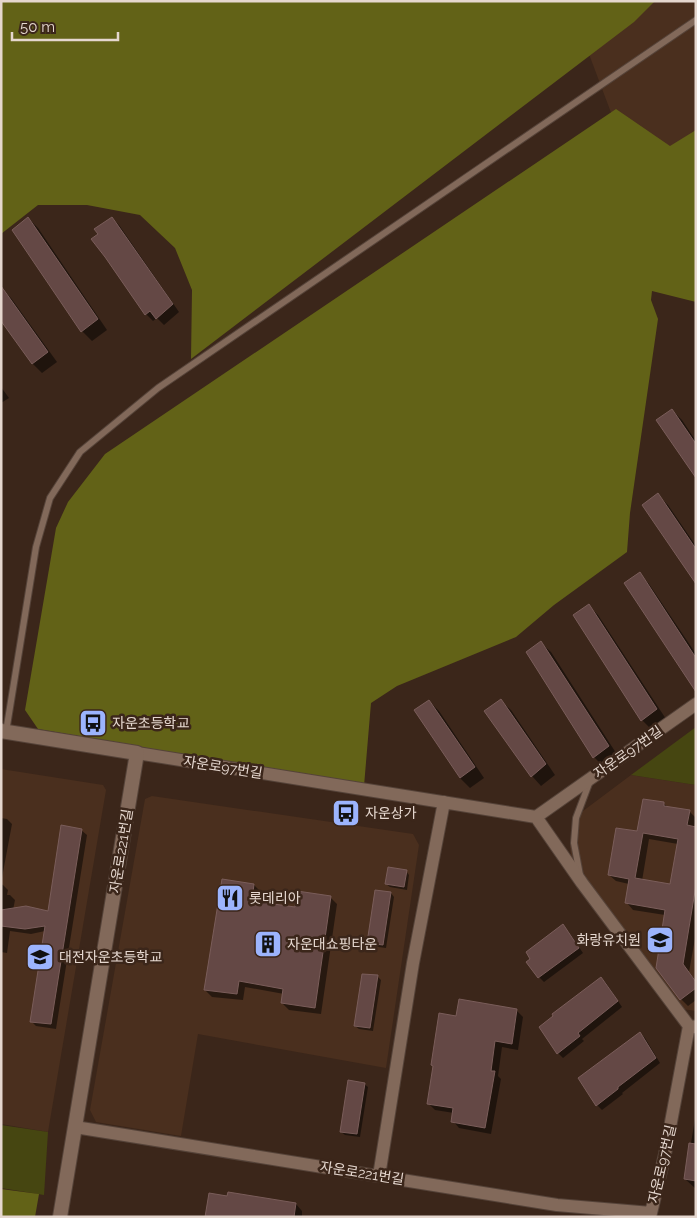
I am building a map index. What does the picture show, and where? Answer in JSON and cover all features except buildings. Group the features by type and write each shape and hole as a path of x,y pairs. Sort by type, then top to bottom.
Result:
{"street":[{"name":"자운로97번길","path":"4,732 536,817 696,704"},
{"name":"자운로221번길","path":"60,1217 137,753"},
{"path":"379,1176 413,963 444,802"},
{"name":"자운로97번길","path":"536,817 582,883 693,1026 665,1154 654,1216"},
{"name":"자운로221번길","path":"75,1127 557,1205 654,1216"}],"lane":[{"path":"4,732 36,547 50,498 80,452 158,388 696,20"},
{"path":"582,883 574,843 576,818 592,778"}],"shaded area":[{"path":"1,1 655,1 634,22 191,359 192,290 175,248 140,215 87,205 38,205 1,234"},
{"path":"569,1 696,1 696,172 636,179"},
{"path":"616,109 670,146 696,130 696,302 652,291 651,300 658,319 630,513 627,552 554,605 516,637 397,686 371,703 364,786 38,729 25,710 56,528 68,502 105,454"},
{"path":"696,727 696,785 631,775"},
{"name":"대전자운초등학교","path":"1,769 103,785 106,790 48,1132 1,1124"},
{"name":"화랑유치원","path":"631,775 696,785 696,1011 675,1008 572,862 570,847 578,819 583,811"},
{"path":"152,796 413,834 419,845 386,1068 198,1034 181,1136 96,1122 90,1110 145,799"},
{"path":"1,1125 48,1132 44,1195 1,1188"},
{"path":"1,1189 39,1194 35,1217 1,1217"}],"place":[{"name":"자운초등학교","path":"93,723"},
{"name":"자운상가","path":"346,813"},
{"name":"롯데리아","path":"230,898"},
{"name":"화랑유치원","path":"660,940"},
{"name":"자운대쇼핑타운","path":"268,944"},
{"name":"대전자운초등학교","path":"40,957"}]}
